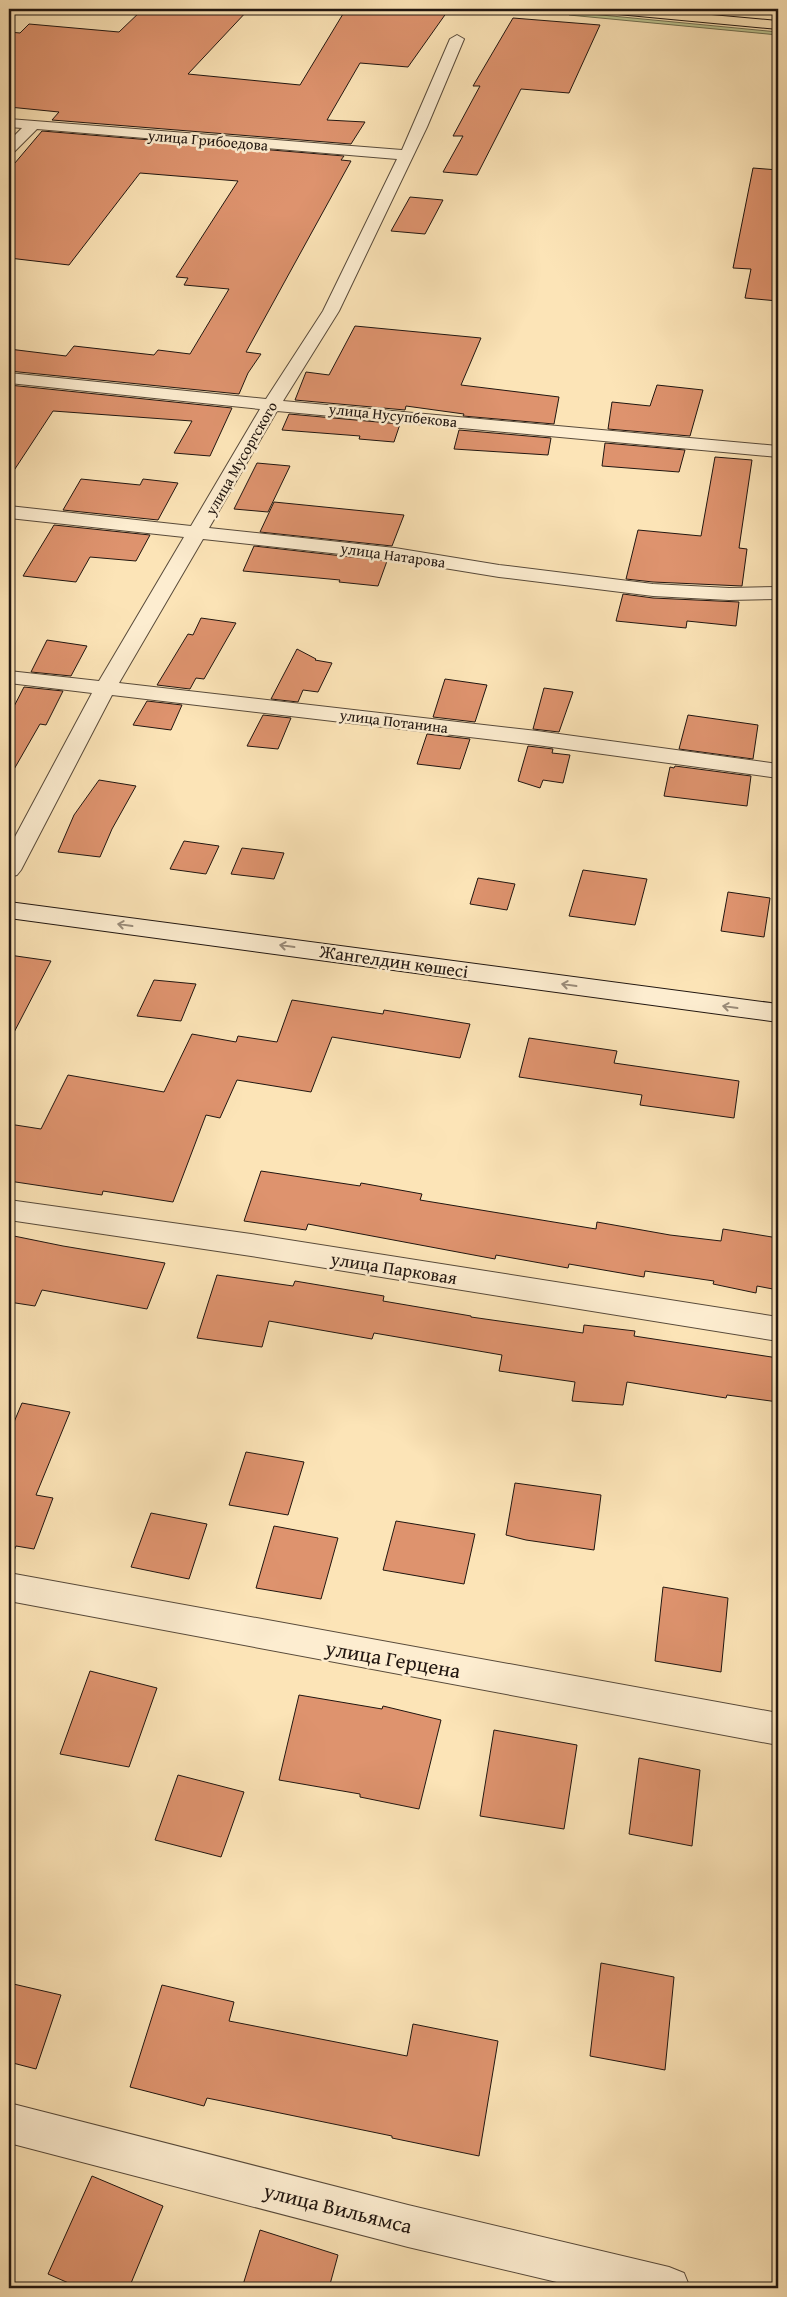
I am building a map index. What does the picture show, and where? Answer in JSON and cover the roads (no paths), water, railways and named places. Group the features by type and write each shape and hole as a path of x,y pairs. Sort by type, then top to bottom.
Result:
{"main road":[{"path":"607,9 778,24"}],"street":[{"name":"улица Мусоргского","path":"9,870 105,689 272,404 331,312 407,155 458,39"},
{"name":"улица Грибоедова","path":"9,123 407,155"},
{"path":"9,149 33,125"},
{"name":"улица Нусупбекова","path":"9,378 194,398 778,452"},
{"name":"улица Натарова","path":"9,512 198,531 395,554 499,571 653,590 729,594 778,593"},
{"name":"улица Потанина","path":"9,677 537,738 778,771"},
{"name":"Жангелдин көшесі","path":"9,910 778,1014"},
{"name":"улица Парковая","path":"9,1210 252,1245 778,1329"},
{"name":"улица Герцена","path":"9,1587 778,1729"},
{"name":"улица Вильямса","path":"9,2123 398,2223 669,2288"}]}
